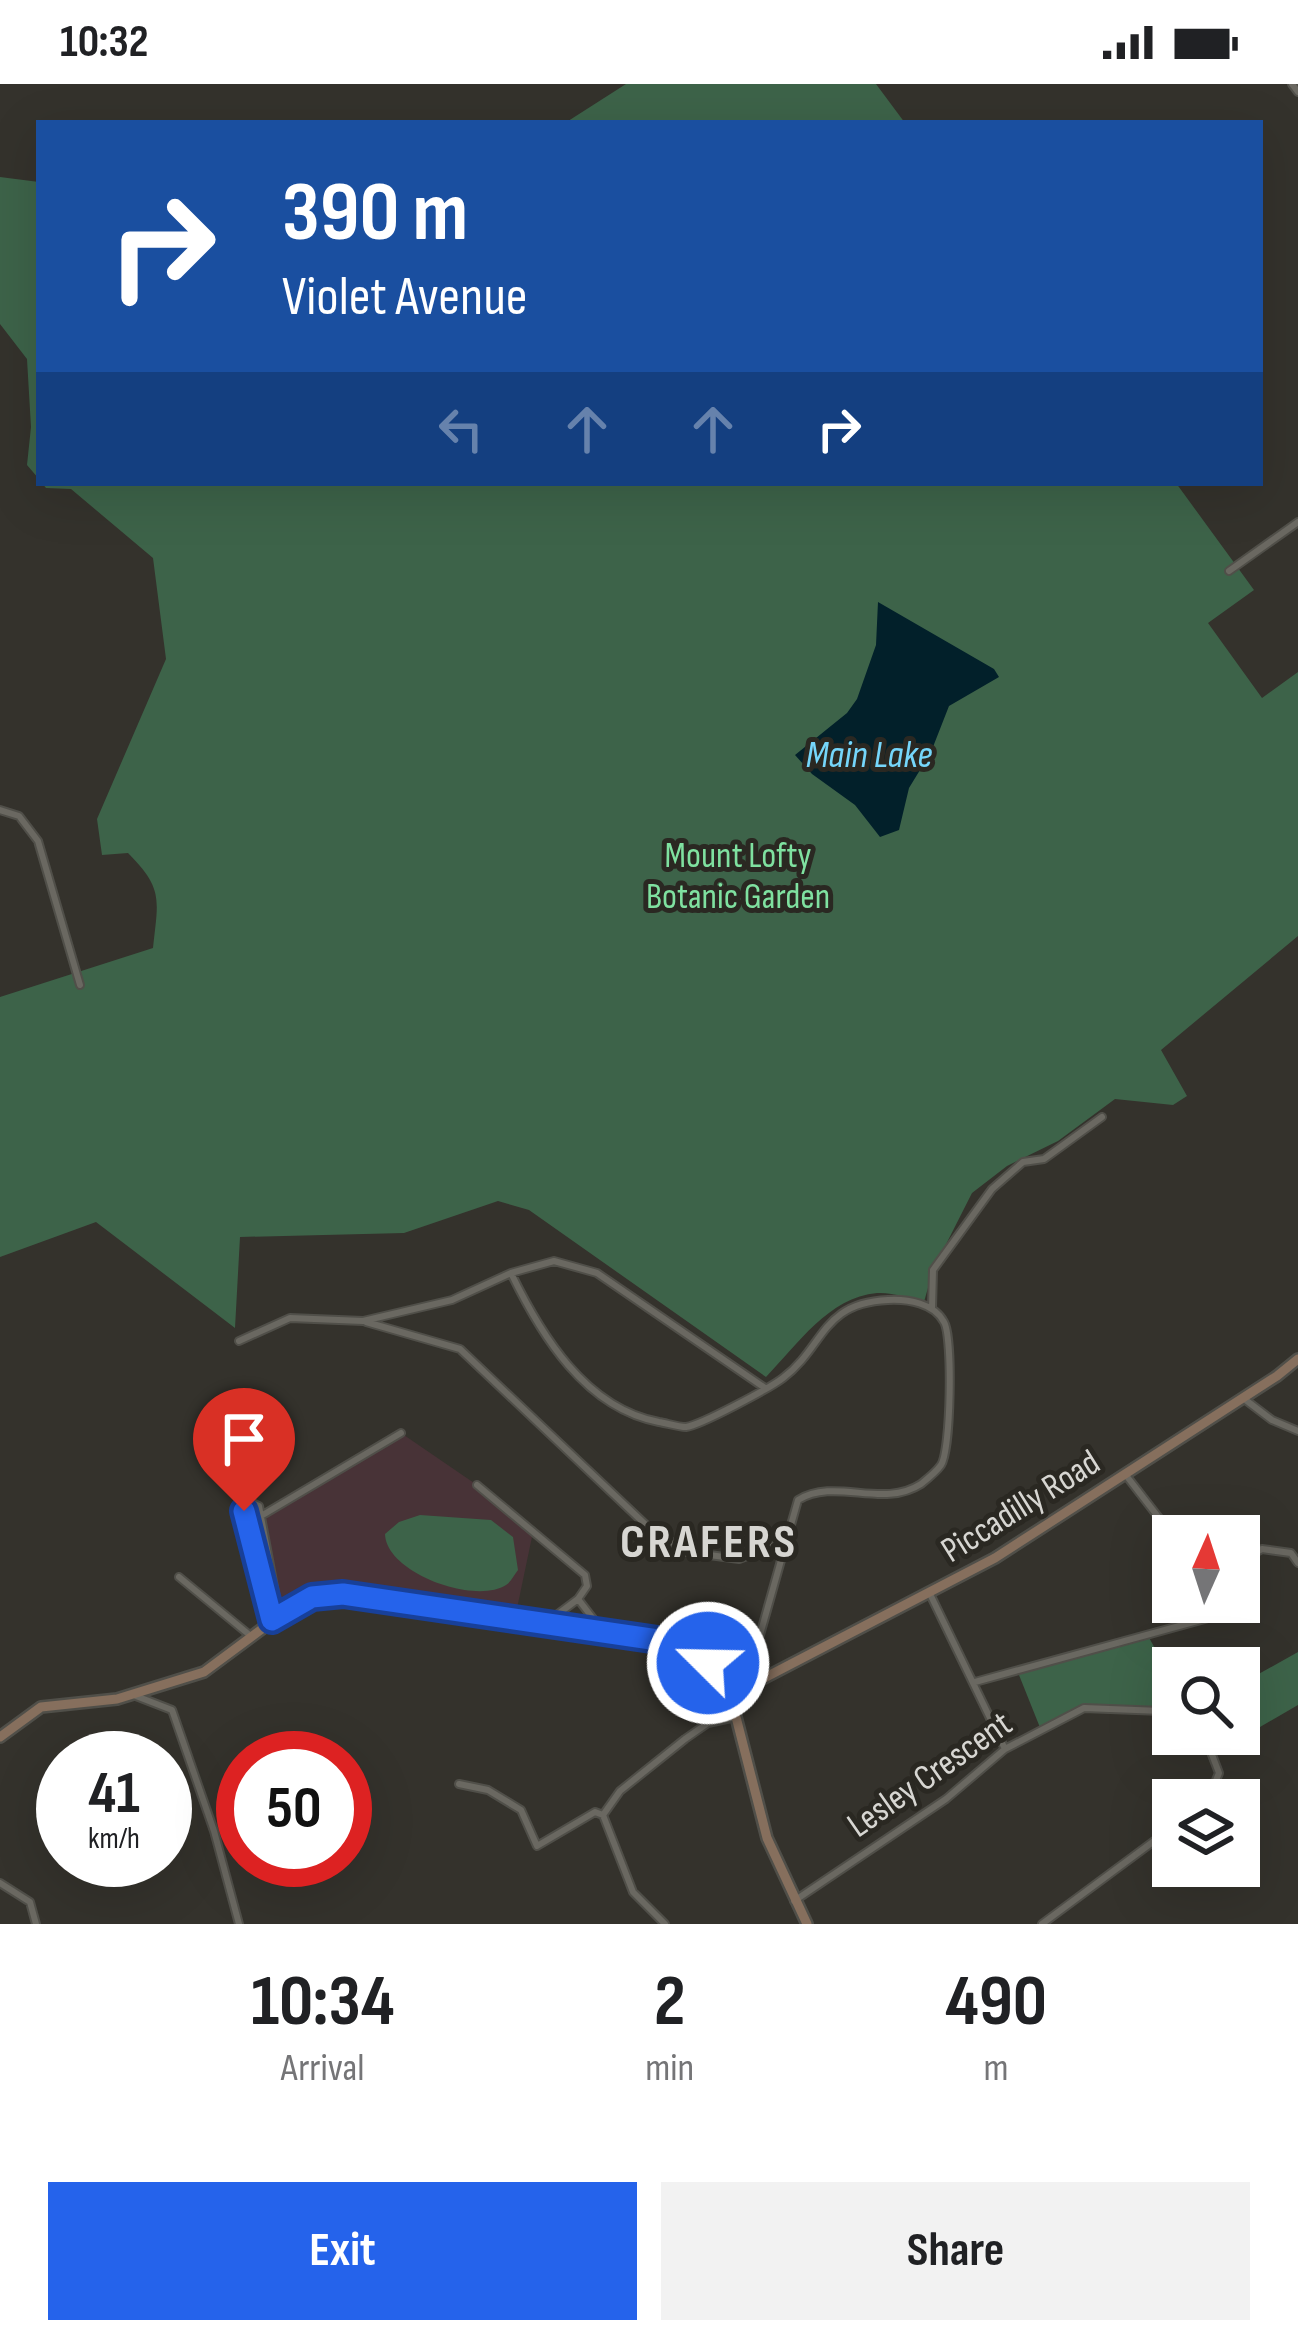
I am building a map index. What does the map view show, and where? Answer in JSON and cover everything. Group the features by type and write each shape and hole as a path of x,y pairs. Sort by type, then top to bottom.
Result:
{"main road":[{"name":"Piccadilly Road","path":"727,1698 995,1558 1298,1359"},
{"path":"0,1737 41,1707 133,1694 204,1672 276,1617 312,1597 343,1594 658,1640 741,1681 736,1717"},
{"path":"726,1676 758,1678"},
{"path":"726,1676 717,1689 736,1717 767,1838 807,1924"}],"street":[{"path":"1292,84 1298,92"},
{"path":"1229,571 1298,522"},
{"path":"0,810 19,816 38,841 80,985"},
{"path":"932,1308 933,1270 992,1189 1023,1162 1044,1159 1102,1117"},
{"path":"363,1321 452,1300 511,1273 554,1262 597,1273 765,1388"},
{"path":"511,1273 537,1327 583,1382 636,1417 686,1426 783,1378 826,1324 854,1306 888,1300 932,1308 944,1319 950,1336 948,1442 941,1466 918,1486 892,1495 826,1489 798,1500 756,1649 758,1678"},
{"path":"239,1341 290,1318 363,1321 460,1349 647,1526 687,1552 739,1559 784,1541"},
{"path":"1244,1398 1272,1420 1298,1431"},
{"path":"261,1516 401,1433"},
{"path":"1125,1474 1157,1515"},
{"path":"477,1485 585,1575 587,1586 578,1599 547,1623"},
{"path":"250,1502 259,1506 276,1617 244,1511 250,1502"},
{"path":"1260,1550 1291,1553 1298,1563"},
{"path":"179,1576 252,1637"},
{"path":"930,1594 1005,1749"},
{"path":"578,1599 603,1631"},
{"path":"975,1682 1190,1623"},
{"path":"133,1694 172,1710 214,1831 239,1924"},
{"name":"Lesley Crescent","path":"794,1901 946,1799 1005,1749 1084,1708 1152,1711"},
{"path":"603,1815 620,1792 685,1739 708,1723 736,1717"},
{"path":"460,1784 488,1790 521,1810 537,1846 596,1812 603,1815 633,1892 665,1924"},
{"path":"1042,1924 1152,1843"},
{"path":"0,1882 30,1902 36,1924"}],"shaded area":[{"path":"401,1433 477,1485 533,1532 515,1618 381,1598 312,1597 279,1615 261,1516"}],"green space":[{"path":"626,84 876,84 903,120 570,120"},
{"path":"0,177 36,182 36,476 27,465 31,427 27,359 0,324"},
{"name":"Mount Lofty Botanic Garden","path":"1178,486 1254,590 1208,623 1262,698 1298,672 1298,936 1161,1050 1187,1096 1173,1105 1115,1099 1058,1141 1007,1166 972,1193 933,1270 924,1302 877,1293 844,1303 815,1324 766,1377 529,1210 498,1201 404,1233 240,1237 235,1328 96,1222 0,1257 0,997 153,948 156,918 156,896 148,876 128,853 102,855 97,819 166,659 153,558 71,489 46,488"},
{"path":"420,1515 491,1520 513,1537 518,1570 506,1585 474,1591 416,1573 389,1548 385,1534 399,1522"},
{"path":"1147,1634 1154,1647 1152,1711 1085,1708 1041,1730 1017,1670"},
{"path":"1298,1652 1298,1705 1260,1727 1260,1673"}],"water":[{"name":"Main Lake","path":"878,602 994,669 999,677 949,706 931,752 909,788 899,830 880,837 855,805 812,774 795,755 847,713 857,699 876,645"}],"district":[{"name":"CRAFERS","path":"709,1542"}],"route":[{"path":"244,1511 272,1620 312,1597 343,1594 658,1640 708,1663"}]}
